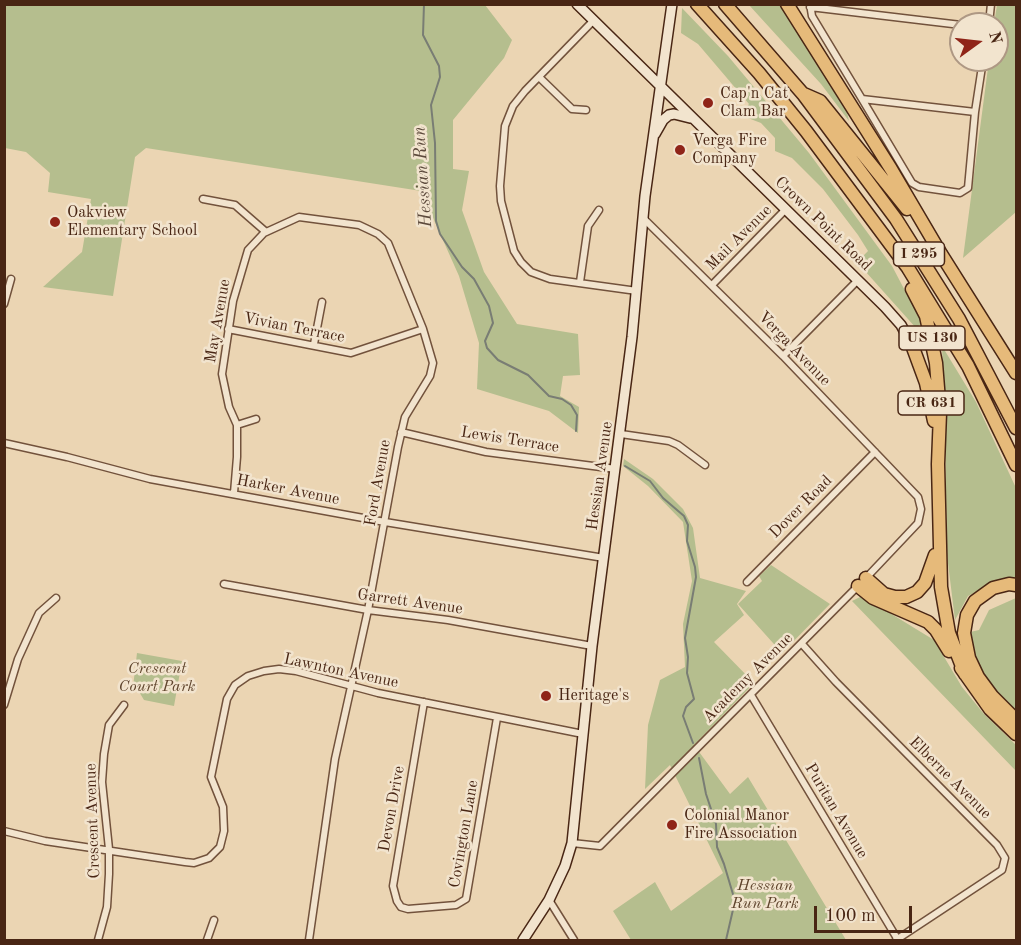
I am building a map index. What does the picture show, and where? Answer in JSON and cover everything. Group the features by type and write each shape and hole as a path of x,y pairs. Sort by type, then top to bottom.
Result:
{"highway":[{"name":"I 295","path":"697,4 793,114 908,268 963,357 1017,465"},
{"name":"I 295","path":"725,4 803,94 865,176 935,278 978,352 1017,428"},
{"path":"787,4 891,169 941,254"},
{"name":"US 130","path":"803,94 820,101 884,178 941,254 1016,373"},
{"name":"US 130","path":"877,226 880,240 917,296 930,330 939,389 939,540 944,610 955,653 965,674 990,709 1017,734"},
{"name":"CR 631","path":"912,345 931,402 938,464"},
{"path":"862,582 887,596 902,597 914,594 929,576 939,540"},
{"path":"862,582 873,598 924,619 932,625 965,674"},
{"path":"1017,585 993,588 975,601 967,615 964,633 969,658 978,676 992,696 1017,720"}],"main road":[{"name":"Crown Point Road","path":"577,4 896,318 912,345"},
{"name":"Hessian Avenue","path":"523,940 549,900 565,866 572,843 592,646 621,434 659,86 672,4"},
{"path":"653,136 669,115 692,118"}],"street":[{"path":"949,23 810,6 812,16 832,52 912,183 920,187 960,193 968,188 975,112 982,72"},
{"path":"593,21 517,99 505,126 500,186 503,212 514,251 527,268 541,277 637,291"},
{"path":"539,77 572,109 586,110"},
{"path":"862,99 975,112"},
{"path":"203,199 235,205 266,232"},
{"name":"Mail Avenue","path":"712,285 786,209"},
{"path":"580,282 588,226 599,210"},
{"name":"Ford Avenue","path":"266,232 299,217 359,225 378,234 388,243 397,260 432,356 432,368 405,417 401,432 368,610 335,759 309,940"},
{"name":"Verga Avenue","path":"644,218 915,491 921,502"},
{"name":"May Avenue","path":"234,493 238,447 237,425 229,407 222,374 228,329 244,259 248,250 266,232"},
{"path":"4,304 11,279"},
{"path":"783,356 858,280"},
{"path":"314,344 322,302"},
{"name":"Vivian Terrace","path":"228,329 351,353 423,329"},
{"path":"237,425 256,419"},
{"name":"Lewis Terrace","path":"401,432 486,452 616,469"},
{"path":"621,434 669,441 705,465"},
{"name":"Harker Avenue","path":"4,443 150,479 385,522 604,558"},
{"name":"Dover Road","path":"747,582 875,452"},
{"name":"Academy Avenue","path":"572,843 600,846 915,528 920,519 921,502"},
{"name":"Garrett Avenue","path":"224,584 592,646"},
{"path":"4,705 18,659 39,613 56,598"},
{"name":"Elberne Avenue","path":"802,644 836,682 997,844 1005,858 1002,870 897,940"},
{"name":"Lawnton Avenue","path":"4,831 45,841 194,863 209,858 220,847 225,831 223,807 213,785 212,769 227,699 235,685 241,680 264,671 288,670 497,718 583,734"},
{"name":"Puritan Avenue","path":"751,695 897,940"},
{"name":"Devon Drive","path":"412,909 401,907 393,886 424,702"},
{"name":"Crescent Avenue","path":"98,940 107,907 109,849 102,782 104,754 109,725 124,705"},
{"name":"Covington Lane","path":"412,909 456,905 466,899 497,718"},
{"path":"549,900 574,940"},
{"path":"207,940 214,920"}],"green space":[{"path":"4,5 485,5 512,40 504,58 453,120 453,169 469,171 462,210 484,272 517,324 578,334 580,375 563,376 560,396 579,407 578,433 549,411 477,389 479,343 459,276 421,191 146,148 135,157 113,296 43,287 82,252 91,199 48,192 50,173 26,152 5,148"},
{"path":"749,5 781,5 845,104 849,121 821,84"},
{"path":"997,5 1016,5 1016,212 963,258 987,72 1009,72 1009,12 996,12"},
{"path":"682,8 728,56 809,153 892,266 922,323 916,328 857,262 868,251 823,189 792,158 775,151 775,138 761,123 740,115 749,104 698,44 681,33"},
{"path":"942,346 976,402 1016,488 1016,579 996,581 968,596 955,620 947,555"},
{"name":"Hessian Run Park","path":"624,459 653,479 683,509 693,528 700,578 746,591 737,604 744,615 714,642 754,683 694,745 730,794 748,777 846,940 631,940 613,911 655,882 671,911 723,873 670,765 645,789 648,725 660,680 685,667 683,624 692,581 683,522 648,486 623,466"},
{"path":"771,565 830,604 782,653 738,604 762,581 759,576"},
{"path":"862,596 934,640 962,687 984,714 1016,745 1016,771 852,601"},
{"path":"1016,598 1016,714 992,689 970,651 966,633 979,630 989,610"},
{"name":"Crescent Court Park","path":"137,653 182,661 174,706 144,700 138,690 133,687"}],"waterway":[{"name":"Hessian Run","path":"424,4 423,35 439,66 440,77 431,105 435,143 436,221 440,234 462,267 474,279 489,306 493,323 485,341 487,348 498,360 528,375 549,396 562,399 571,405 577,415 576,431"},
{"name":"Hessian Run","path":"625,466 650,481 663,498 684,516 688,525 687,541 696,577 685,638 688,657 687,673 694,699 686,707 683,716 693,743"},
{"name":"Hessian Run","path":"699,758 706,794 716,824 717,847 735,901 726,940"}],"place":[{"name":"Cap'n Cat Clam Bar","path":"708,103"},
{"name":"Verga Fire Company","path":"680,150"},
{"name":"Oakview Elementary School","path":"55,222"},
{"name":"Heritage's","path":"546,696"},
{"name":"Colonial Manor Fire Association","path":"672,825"}]}
